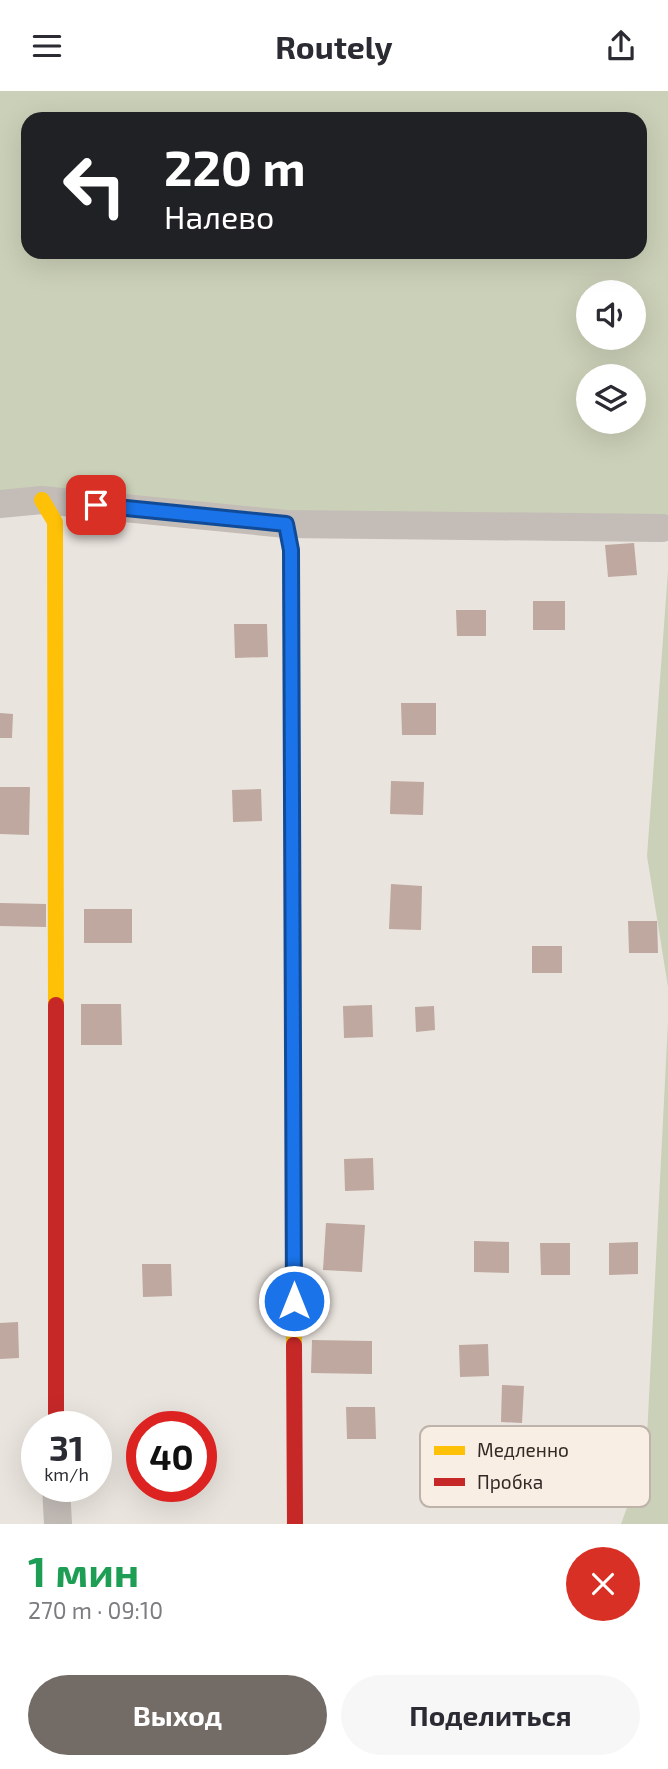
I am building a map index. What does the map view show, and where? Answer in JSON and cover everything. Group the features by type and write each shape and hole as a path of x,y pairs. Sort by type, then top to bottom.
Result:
{"street":[{"path":"0,504 42,500 286,524 662,527"},
{"path":"42,500 55,522 56,1411"},
{"path":"286,524 291,550 295,1524"},
{"path":"57,1502 58,1524"}],"green space":[{"path":"0,91 668,91 668,520 475,521 0,498"},
{"path":"668,571 668,987 647,856"},
{"path":"668,1022 668,1524 621,1524 627,1507 650,1507 650,1426 648,1426"}],"building":[{"path":"634,543 637,575 608,577 605,545"},
{"path":"533,601 565,601 565,630 533,630"},
{"path":"456,610 486,610 486,636 457,636"},
{"path":"234,624 267,624 268,657 235,658"},
{"path":"401,703 436,703 436,735 402,735"},
{"path":"0,713 13,714 12,738 0,738"},
{"path":"391,781 424,782 423,815 390,814"},
{"path":"0,787 30,787 29,835 0,834"},
{"path":"261,789 262,821 233,822 232,790"},
{"path":"391,884 422,886 421,930 389,929"},
{"path":"0,903 46,904 46,927 0,926"},
{"path":"84,909 132,909 132,943 84,943"},
{"path":"628,921 657,921 658,953 629,953"},
{"path":"532,946 562,946 562,973 532,973"},
{"path":"81,1004 121,1004 122,1045 81,1045"},
{"path":"372,1005 373,1037 344,1038 343,1006"},
{"path":"434,1006 435,1030 416,1032 415,1007"},
{"path":"373,1158 374,1190 345,1191 344,1159"},
{"path":"326,1223 365,1225 362,1272 323,1270"},
{"path":"474,1241 509,1242 509,1273 474,1272"},
{"path":"638,1242 638,1274 609,1275 609,1243"},
{"path":"540,1243 570,1243 570,1275 541,1275"},
{"path":"142,1264 171,1264 172,1296 143,1297"},
{"path":"18,1322 19,1358 0,1359 0,1323"},
{"path":"312,1340 372,1341 372,1374 311,1373"},
{"path":"488,1344 489,1376 460,1377 459,1345"},
{"path":"502,1385 524,1386 522,1423 501,1422"},
{"path":"346,1407 375,1407 376,1439 347,1439"}],"traffic: slow":[{"path":"42,500 55,522 56,1005"},
{"path":"292,817 294,1345"}],"traffic: jam":[{"path":"286,524 291,550 292,817"},
{"path":"56,1005 56,1411"},
{"path":"294,1345 295,1524"}],"route":[{"path":"96,505 286,524 291,550 294,1301"}]}
